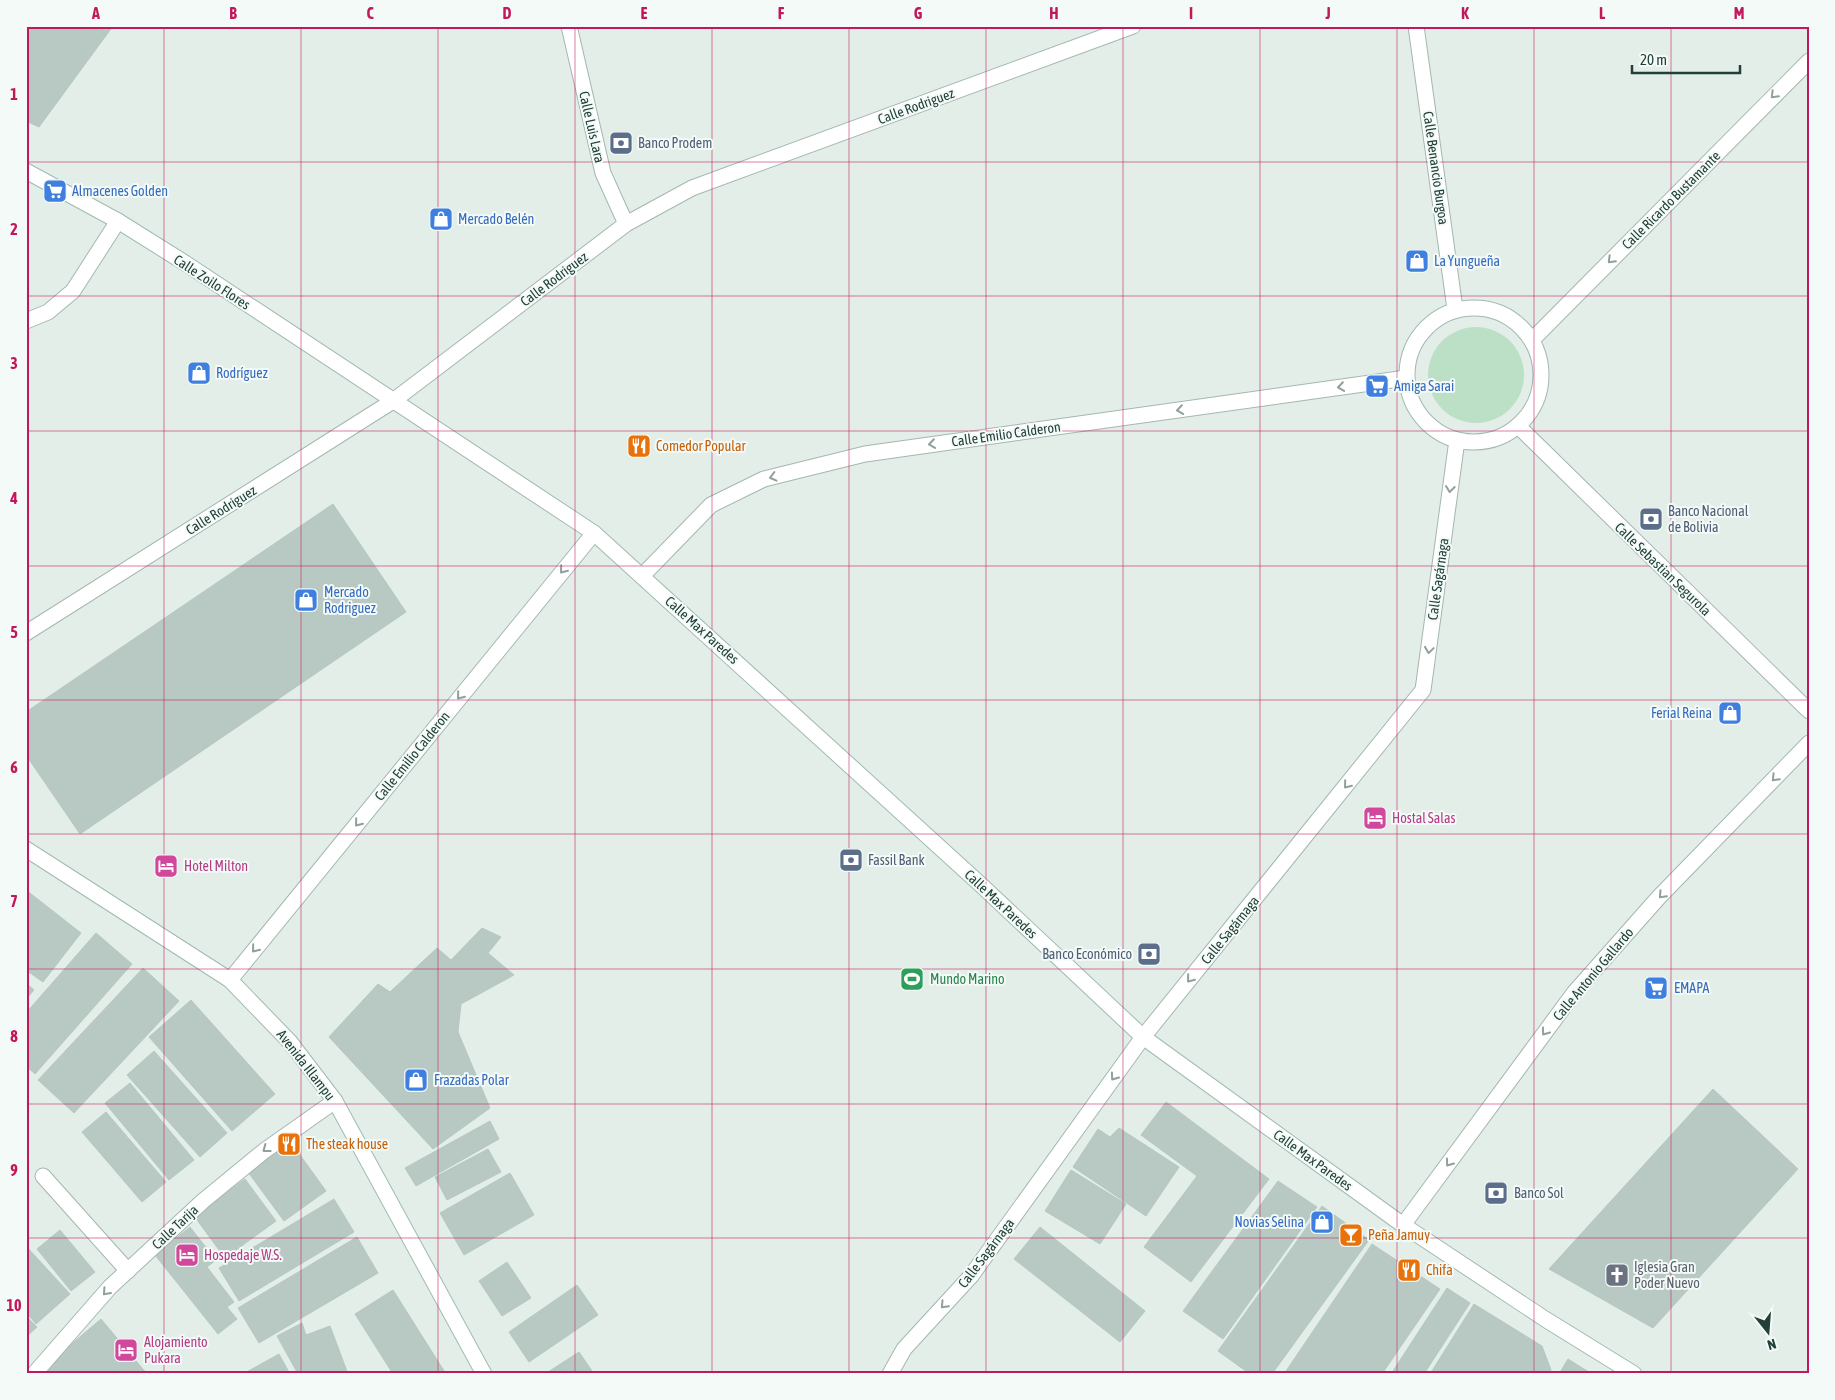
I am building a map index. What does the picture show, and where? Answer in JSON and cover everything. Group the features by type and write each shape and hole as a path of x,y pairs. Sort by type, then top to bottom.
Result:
{"street":[{"name":"Calle Luis Lara","path":"569,26 603,173 626,224"},
{"name":"Calle Rodriguez","path":"26,633 393,401 626,224 692,188 1133,26"},
{"name":"Calle Benancio Burgoa","path":"1416,26 1455,309"},
{"name":"Calle Ricardo Bustamante","path":"1532,339 1809,61"},
{"name":"Calle Zoilo Flores","path":"26,171 118,221 185,263 393,401"},
{"path":"26,321 48,312 73,291 118,221"},
{"path":"1477,307 1499,311 1518,322 1532,339 1540,356 1541,385 1531,412 1518,426 1499,438 1478,442 1456,440 1437,431 1422,418 1411,399 1406,378 1409,356 1418,336 1435,319 1455,309 1477,307"},
{"name":"Calle Emilio Calderon","path":"642,576 711,505 764,479 865,454 1406,378"},
{"name":"Calle Max Paredes","path":"393,401 594,532 980,884 1143,1037 1403,1225 1545,1319 1634,1374"},
{"name":"Calle Sebastian Segurola","path":"1518,426 1809,711"},
{"name":"Calle Sagárnaga","path":"890,1374 904,1349 971,1276 1143,1037 1423,690 1456,440"},
{"name":"Calle Emilio Calderon","path":"230,980 594,532"},
{"name":"Calle Antonio Gallardo","path":"1403,1225 1574,993 1660,897 1809,743"},
{"name":"Avenida Illampu","path":"26,849 230,980 290,1042 335,1100 484,1374"},
{"name":"Calle Tarija","path":"34,1374 110,1287 203,1202 264,1151 335,1100"},
{"path":"43,1176 128,1271"}],"green space":[{"path":"1476,327 1494,331 1510,341 1520,357 1524,375 1520,393 1510,409 1494,419 1476,423 1458,419 1442,409 1432,393 1428,375 1432,357 1442,341 1458,331"}],"building":[{"path":"26,26 113,26 39,127 26,121"},
{"path":"333,504 406,612 80,834 26,755 26,712"},
{"path":"26,890 81,933 43,982 26,970"},
{"path":"482,928 501,937 488,953 514,975 461,1004 458,1032 490,1108 433,1149 329,1037 378,984 390,992 437,948 451,960"},
{"path":"96,933 132,964 35,1074 26,1066 26,1013"},
{"path":"143,968 179,1001 74,1113 38,1080"},
{"path":"26,983 34,990 26,999"},
{"path":"191,1000 275,1094 232,1131 149,1037"},
{"path":"154,1051 227,1133 200,1157 127,1075"},
{"path":"130,1083 194,1160 169,1180 105,1103"},
{"path":"1713,1089 1798,1169 1653,1328 1549,1269"},
{"path":"1166,1102 1269,1179 1191,1282 1144,1247 1197,1176 1141,1135"},
{"path":"106,1112 166,1182 142,1202 82,1132"},
{"path":"490,1121 499,1139 416,1186 405,1168"},
{"path":"1119,1128 1179,1167 1146,1216 1073,1167 1098,1129 1110,1137"},
{"path":"290,1141 326,1191 284,1221 248,1172"},
{"path":"488,1149 501,1172 447,1200 435,1177"},
{"path":"1071,1170 1126,1204 1100,1244 1045,1211"},
{"path":"510,1173 534,1215 464,1255 440,1213"},
{"path":"245,1179 276,1221 225,1258 194,1216"},
{"path":"1278,1181 1317,1207 1223,1339 1183,1311"},
{"path":"334,1199 354,1232 239,1301 219,1268"},
{"path":"1322,1206 1369,1240 1272,1374 1250,1374 1218,1351"},
{"path":"190,1227 216,1260 207,1267 234,1302 227,1307 237,1319 218,1334 155,1255"},
{"path":"1040,1227 1145,1311 1120,1342 1014,1259"},
{"path":"60,1230 95,1272 71,1291 37,1249"},
{"path":"357,1237 378,1273 259,1343 238,1308"},
{"path":"1372,1244 1440,1289 1382,1374 1284,1374"},
{"path":"26,1246 70,1294 36,1324 26,1312"},
{"path":"507,1262 531,1298 502,1316 479,1281"},
{"path":"577,1285 598,1315 529,1362 509,1332"},
{"path":"1447,1288 1470,1303 1424,1374 1391,1374"},
{"path":"393,1290 446,1374 393,1374 355,1314"},
{"path":"1474,1304 1542,1346 1551,1370 1549,1374 1430,1374"},
{"path":"26,1316 37,1327 26,1337"},
{"path":"101,1319 147,1374 46,1374 42,1369"},
{"path":"302,1323 306,1335 330,1326 348,1374 298,1374 277,1336"},
{"path":"579,1352 594,1374 545,1374"},
{"path":"279,1354 290,1374 243,1374"},
{"path":"1568,1359 1592,1374 1559,1374"}],"place":[{"name":"Banco Prodem","path":"621,143"},
{"name":"Almacenes Golden","path":"55,191"},
{"name":"Mercado Belén","path":"441,219"},
{"name":"La Yungueña","path":"1417,261"},
{"name":"Rodríguez","path":"199,373"},
{"name":"Amiga Sarai","path":"1377,386"},
{"name":"Comedor Popular","path":"639,446"},
{"name":"Banco Nacional de Bolivia","path":"1651,519"},
{"name":"Mercado Rodriguez","path":"306,600"},
{"name":"Ferial Reina","path":"1730,713"},
{"name":"Hostal Salas","path":"1375,818"},
{"name":"Fassil Bank","path":"851,860"},
{"name":"Hotel Milton","path":"166,866"},
{"name":"Banco Económico","path":"1149,954"},
{"name":"Mundo Marino","path":"912,979"},
{"name":"EMAPA","path":"1656,988"},
{"name":"Frazadas Polar","path":"416,1080"},
{"name":"The steak house","path":"289,1144"},
{"name":"Banco Sol","path":"1496,1193"},
{"name":"Novias Selina","path":"1322,1222"},
{"name":"Peña Jamuy","path":"1351,1235"},
{"name":"Hospedaje W.S.","path":"187,1255"},
{"name":"Chifa","path":"1409,1270"},
{"name":"Iglesia Gran Poder Nuevo","path":"1617,1275"},
{"name":"Alojamiento Pukara","path":"126,1350"}]}
